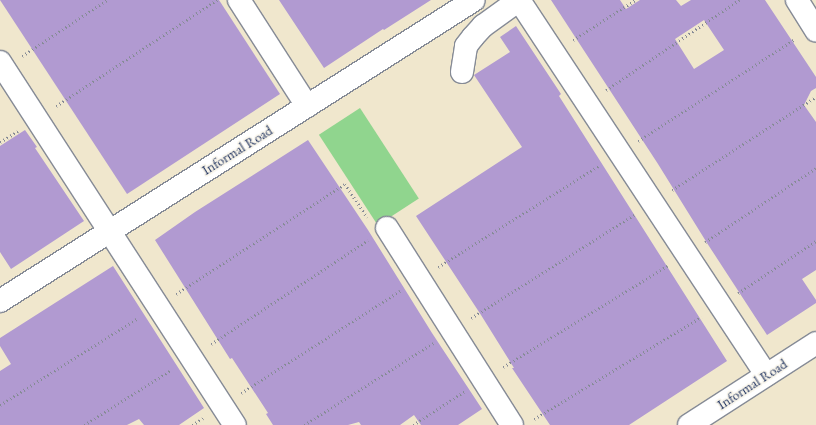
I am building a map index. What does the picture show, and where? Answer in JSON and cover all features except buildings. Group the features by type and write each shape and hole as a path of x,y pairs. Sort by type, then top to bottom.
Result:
{"street":[{"path":"239,0 307,106"},
{"name":"Informal Road","path":"0,301 474,0"},
{"path":"462,72 466,46 473,37 483,26 519,0 766,375"},
{"path":"797,0 815,29"},
{"path":"2,65 235,425"},
{"path":"383,231 420,278 483,379 522,423"},
{"name":"Informal Road","path":"689,425 816,343"}],"path":[{"path":"2,65 107,0"},
{"path":"0,142 218,0"},
{"path":"554,53 635,0"},
{"path":"587,103 739,0"},
{"path":"222,406 420,278 815,29"},
{"path":"304,425 653,203 816,97"},
{"path":"413,425 483,379 686,254 816,168"},
{"path":"0,405 158,306 344,184 383,231 84,425"},
{"path":"522,423 720,305 816,241"}],"green space":[{"path":"360,108 419,199 378,225 319,135"}]}
